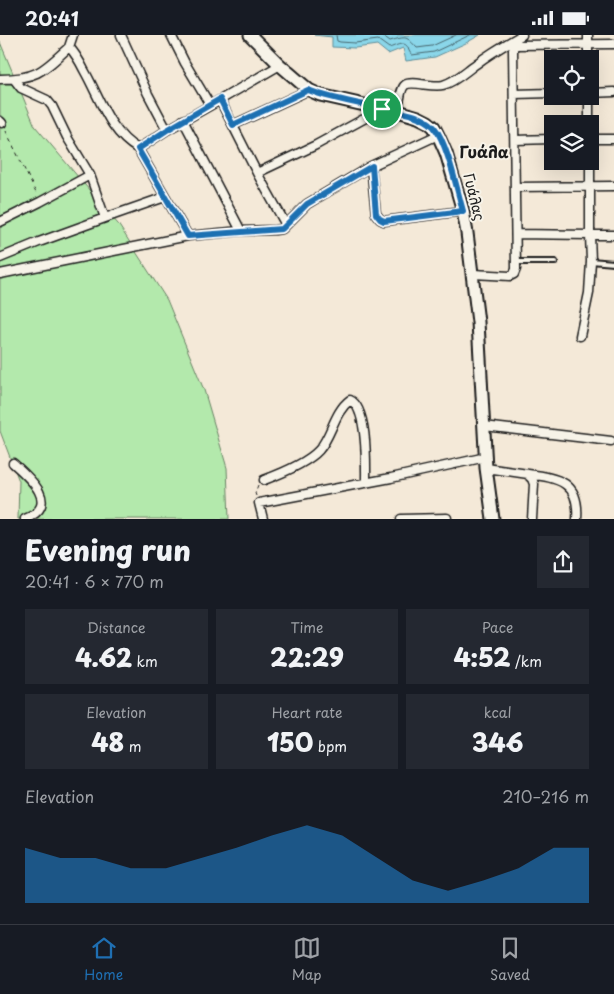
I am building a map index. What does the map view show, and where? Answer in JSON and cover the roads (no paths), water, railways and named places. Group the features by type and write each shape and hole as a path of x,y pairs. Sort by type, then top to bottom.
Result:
{"street":[{"path":"0,79 14,79 38,73 69,47 73,35"},
{"path":"121,35 167,130"},
{"path":"171,35 210,105"},
{"name":"Γυάλας","path":"250,35 308,90 320,95 398,111 418,117 434,127 446,153 463,211 467,233 478,322 486,463 493,519"},
{"path":"588,35 588,50"},
{"path":"473,273 510,276 514,274 516,269 513,67 517,40"},
{"path":"398,111 402,88 406,84 412,83 434,87 444,85 494,51 517,40 588,45 614,44"},
{"path":"69,47 88,77 107,117 124,139 138,149 188,236"},
{"path":"138,149 183,120 280,65"},
{"path":"14,79 21,87 47,100 52,105 67,137 90,175 105,218"},
{"path":"233,125 308,90"},
{"path":"599,94 614,92"},
{"path":"514,94 544,93"},
{"path":"220,99 256,173 286,225"},
{"path":"256,173 316,145 382,109"},
{"path":"183,120 241,231"},
{"path":"0,274 188,236 282,229 307,204 372,166 438,135"},
{"path":"515,140 544,139"},
{"path":"599,139 614,139"},
{"path":"372,166 376,214 384,221 463,211"},
{"path":"580,336 589,293 591,261 590,170"},
{"path":"0,222 40,203 90,175"},
{"path":"516,187 614,187"},
{"path":"0,258 165,197"},
{"path":"516,234 614,235"},
{"path":"264,480 297,465 320,449 332,429 342,406 350,400 355,402 363,423 366,483"},
{"path":"484,426 611,441"},
{"path":"13,463 37,487 43,500 41,507 32,516 25,519"},
{"path":"263,519 259,503 486,463 527,474 549,476 561,481 572,489 578,511 577,519"},
{"path":"527,474 534,484 532,519"},
{"path":"401,519 448,517"}],"lane":[{"path":"591,261 614,263"},
{"path":"516,262 555,262"}],"water":[{"path":"314,35 480,35 435,57 406,61 403,48 388,54 377,45 355,48 332,47 332,37"}],"district":[{"name":"Γυάλα","path":"484,152"}]}
